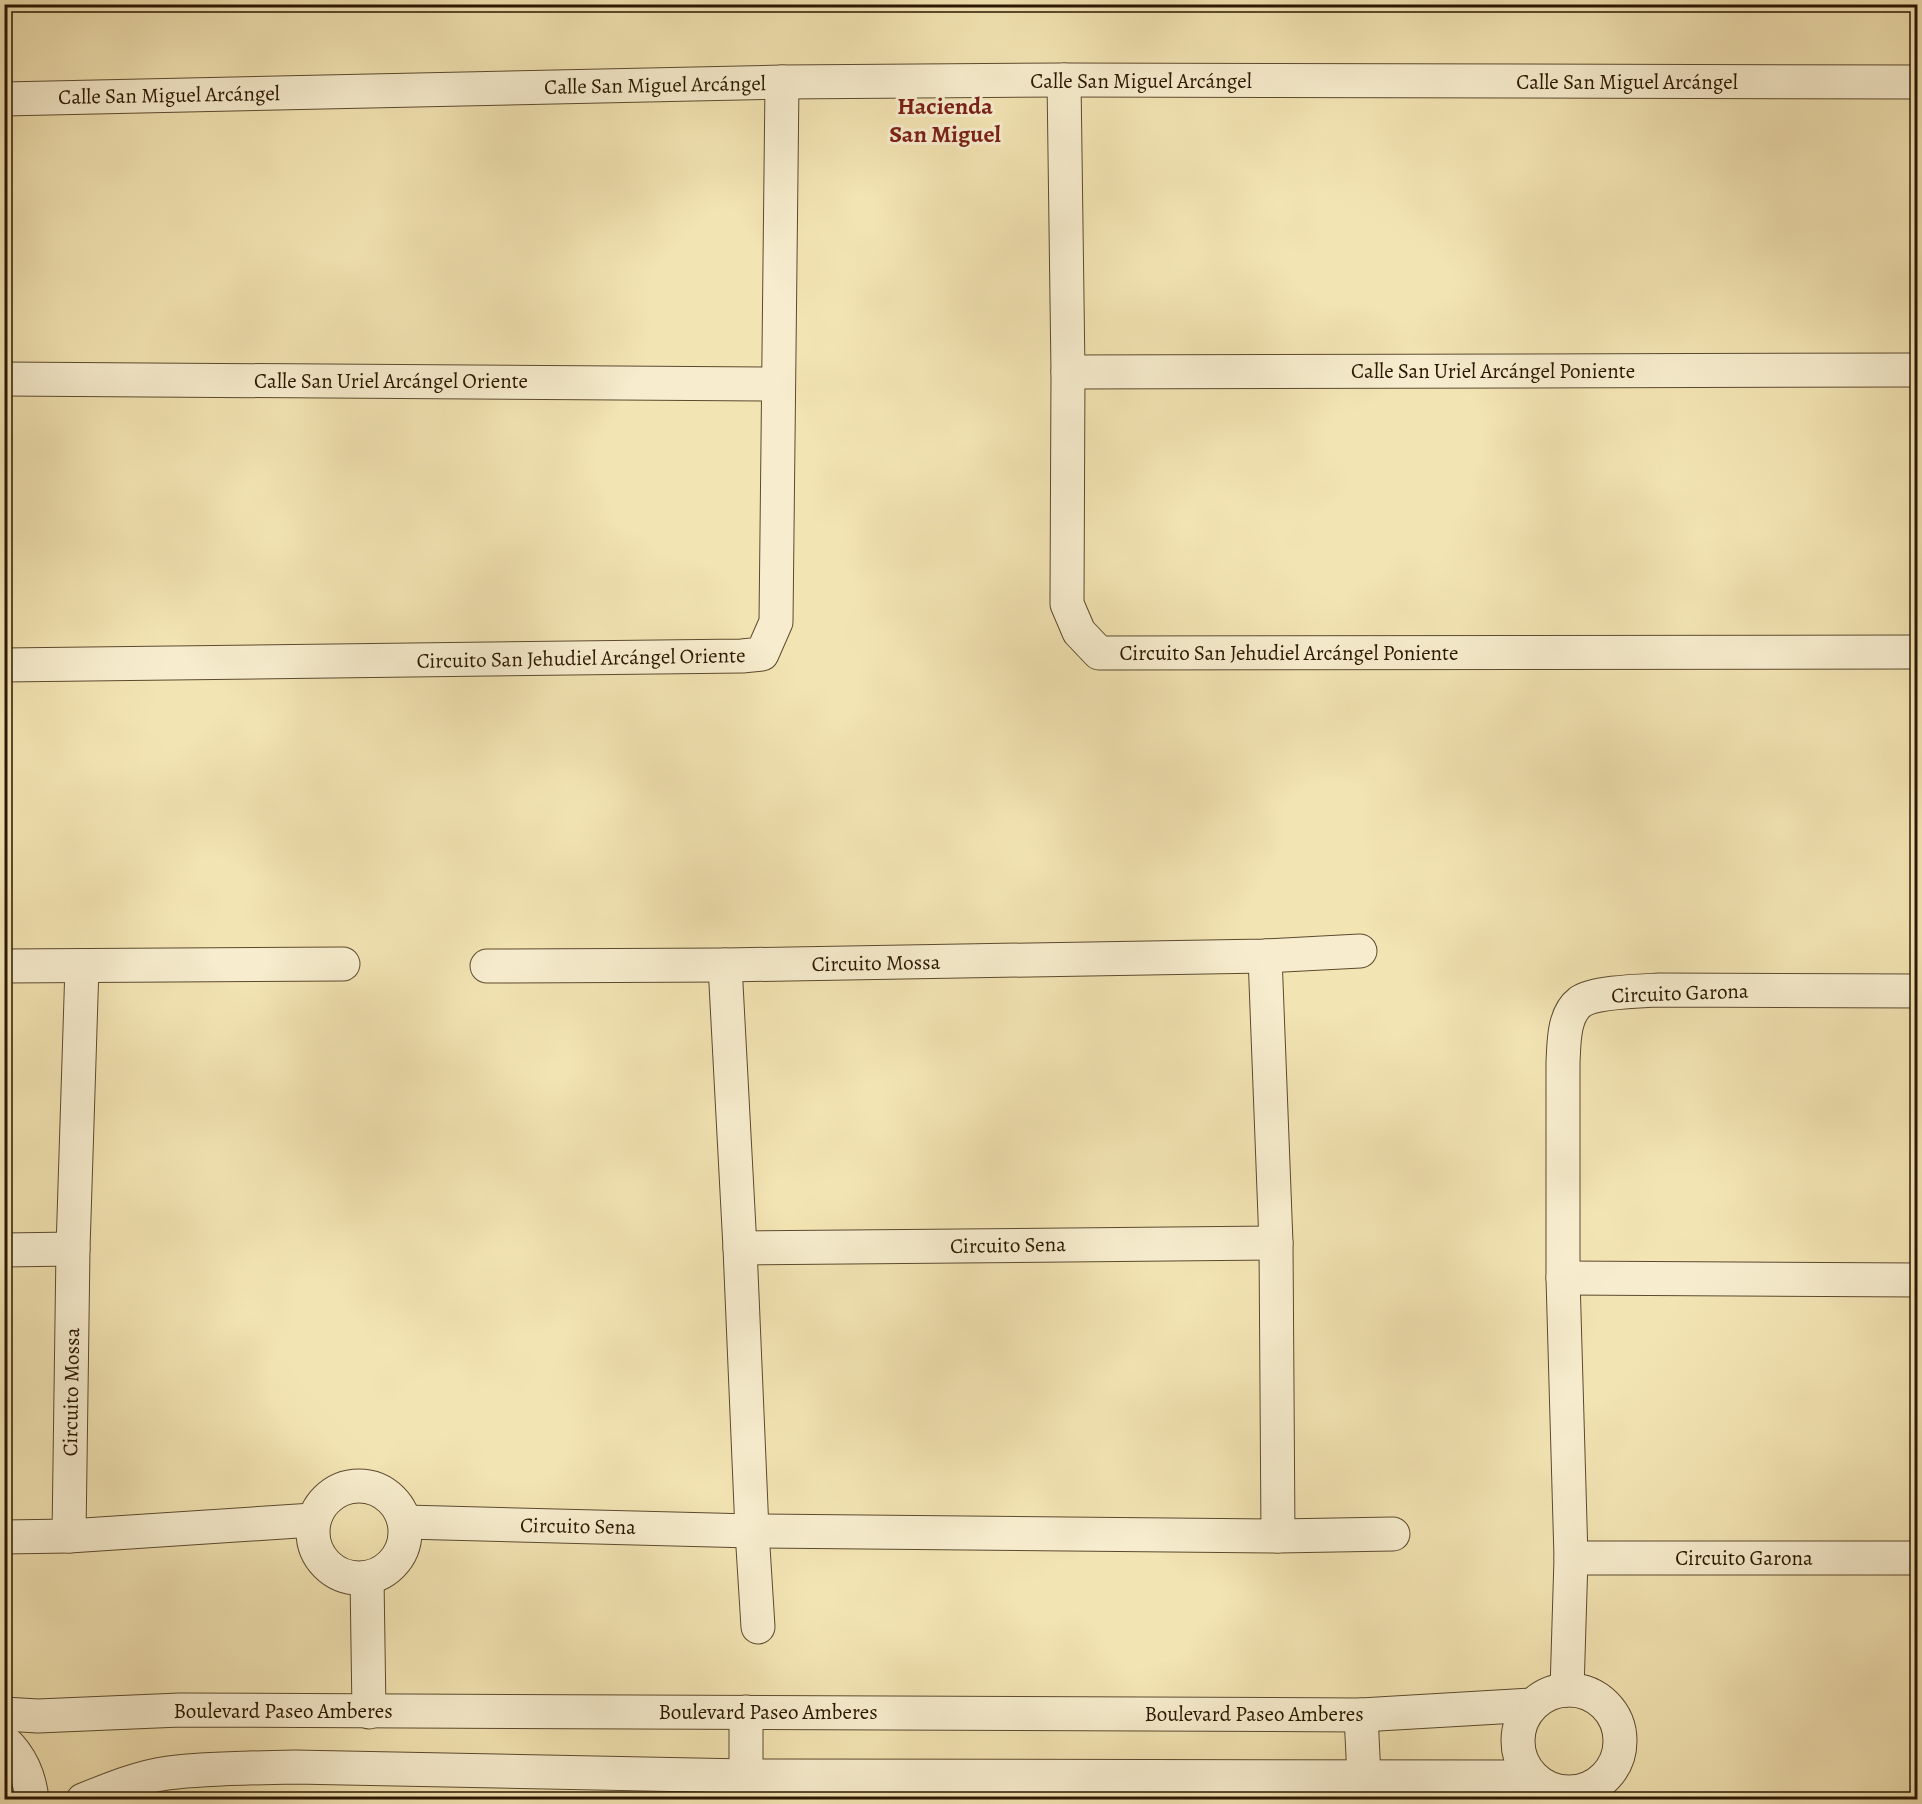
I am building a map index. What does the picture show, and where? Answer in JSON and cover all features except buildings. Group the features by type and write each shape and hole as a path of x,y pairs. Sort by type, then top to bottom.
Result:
{"street":[{"name":"Calle San Miguel Arcángel","path":"4,99 782,82 1064,80 1917,82"},
{"name":"Circuito San Jehudiel Arcángel Poniente","path":"1064,80 1068,372 1067,604 1079,633 1099,653 1917,652"},
{"name":"Circuito San Jehudiel Arcángel Oriente","path":"4,665 762,654 776,622 782,82"},
{"name":"Calle San Uriel Arcángel Poniente","path":"1068,372 1917,370"},
{"name":"Calle San Uriel Arcángel Oriente","path":"4,379 778,384"},
{"path":"1278,1536 1276,1243 1265,956 1360,951"},
{"name":"Circuito Mossa","path":"487,966 725,965 1265,956"},
{"path":"4,966 343,964"},
{"path":"725,965 758,1627"},
{"name":"Circuito Mossa","path":"69,1536 73,1249 82,966"},
{"name":"Circuito Garona","path":"1567,1690 1571,1558 1563,1278 1564,1036 1571,1015 1581,1002 1598,996 1622,992 1659,990 1917,991"},
{"name":"Circuito Sena","path":"740,1248 1276,1243"},
{"path":"4,1250 73,1249"},
{"path":"1563,1278 1917,1280"},
{"path":"360,1484 380,1490 396,1503 405,1522 405,1541 398,1558 384,1571 367,1578 348,1578 331,1570 319,1556 312,1539 313,1520 323,1501 340,1489 360,1484"},
{"path":"4,1537 69,1536 313,1520"},
{"name":"Circuito Sena","path":"405,1522 752,1531 1278,1536 1393,1534"},
{"name":"Circuito Garona","path":"1571,1558 1917,1558"},
{"path":"367,1578 369,1712"},
{"path":"1567,1690 1590,1694 1609,1709 1619,1730 1619,1753 1609,1774 1590,1788 1566,1796 1547,1788 1532,1777 1521,1761 1517,1741 1521,1722 1532,1705 1548,1695 1567,1690"},
{"name":"Boulevard Paseo Amberes","path":"4,1714 38,1716 180,1710 1361,1715 1532,1705"},
{"path":"746,1712 746,1776"},
{"path":"1361,1715 1364,1777"},
{"path":"4,1741 21,1762 31,1783 32,1800"},
{"path":"83,1800 117,1786 166,1773 226,1768 370,1767 746,1776 1532,1777"}],"district":[{"name":"Hacienda San Miguel","path":"945,120"}]}
